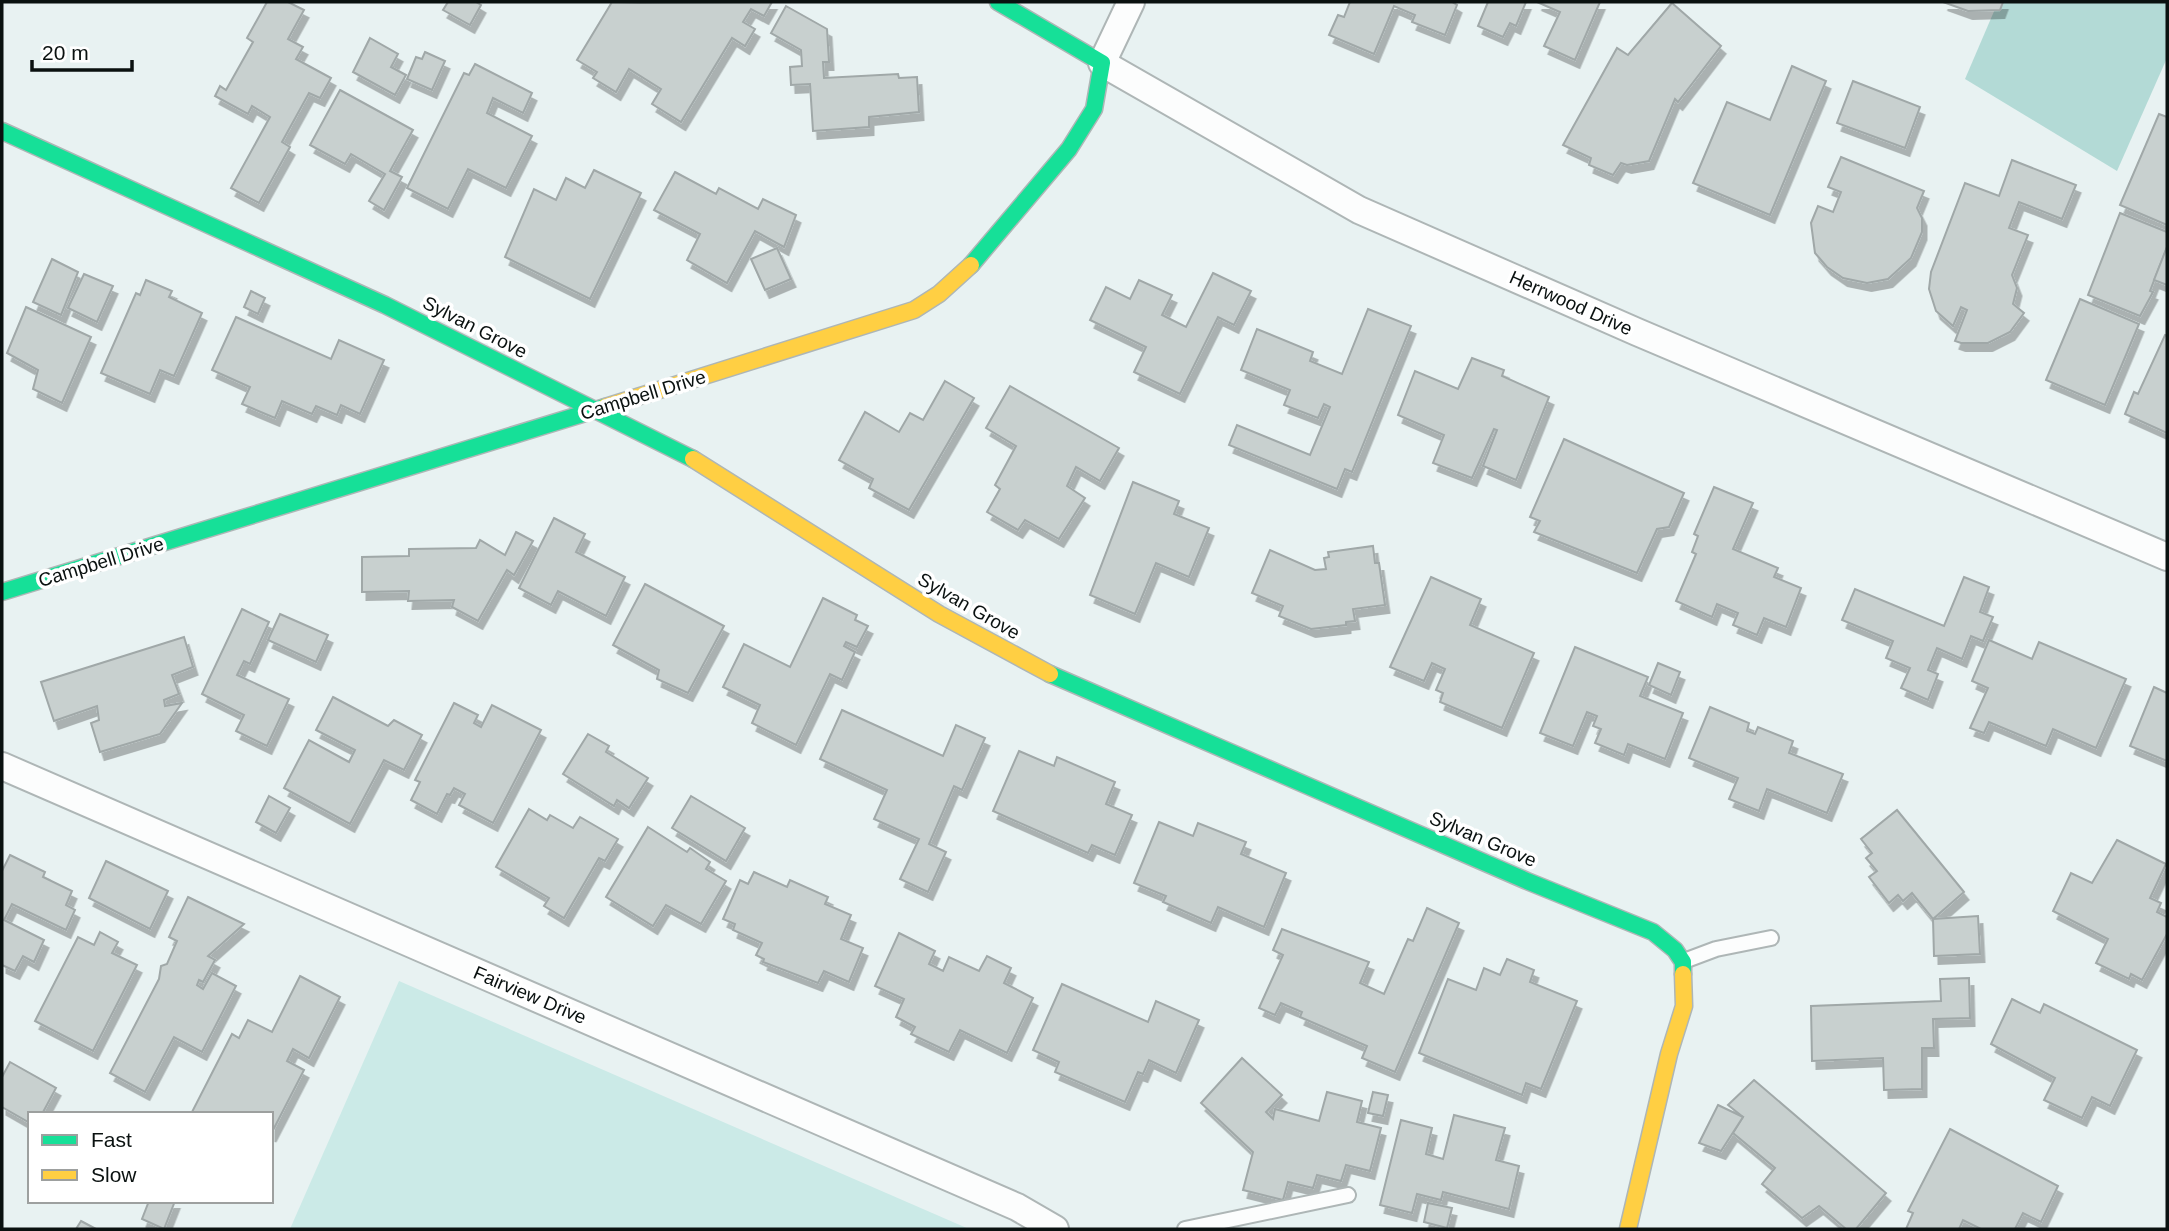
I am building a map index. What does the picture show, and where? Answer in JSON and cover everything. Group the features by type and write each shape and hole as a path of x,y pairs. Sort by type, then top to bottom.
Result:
{"street":[{"name":"Herrwood Drive","path":"998,2 1359,210 1637,332 2167,557"},
{"name":"Campbell Drive","path":"2,592 883,323 914,310 939,294 970,266 1069,149 1094,109 1102,62 1132,2"},
{"name":"Sylvan Grove","path":"2,131 384,304 674,447 995,647 1488,864 1653,932 1675,950 1682,962"},
{"name":"Fairview Drive","path":"2,766 1004,1201 1055,1229"},
{"path":"1628,1229 1669,1054 1684,1006 1682,962"}],"lane":[{"path":"1682,962 1717,949 1770,938"},
{"path":"1185,1229 1348,1195"}],"shaded area":[{"path":"1998,2 2167,2 2167,58 2117,171 1965,79"},
{"path":"399,981 969,1229 290,1229"}],"building":[{"path":"267,2 288,2 304,10 288,39 303,47 296,59 331,78 320,98 309,93 282,142 290,147 259,203 231,188 270,117 252,106 248,114 215,96 220,86 226,90 253,42 247,38"},
{"path":"448,2 476,2 481,5 470,25 443,10"},
{"path":"612,2 772,2 764,16 751,9 743,22 755,29 745,46 732,38 681,122 652,104 661,89 629,69 616,92 593,78 597,72 577,60"},
{"path":"1350,2 1452,2 1457,5 1445,35 1412,22 1415,15 1394,6 1374,54 1329,35 1338,15 1344,17"},
{"path":"1488,2 1526,2 1516,26 1510,23 1503,37 1478,26"},
{"path":"1537,2 1600,2 1575,60 1544,46 1560,12"},
{"path":"1943,2 2003,2 2000,10 1968,11"},
{"path":"1672,3 1721,46 1678,102 1675,99 1649,161 1627,165 1621,163 1613,175 1589,165 1591,158 1563,145 1617,48 1628,55"},
{"path":"786,6 827,29 829,62 823,62 824,78 898,74 899,78 917,77 919,112 869,117 869,127 813,131 810,84 791,85 790,67 802,66 801,50 771,33"},
{"path":"370,38 398,54 391,67 406,75 395,95 353,72"},
{"path":"425,52 445,61 432,90 407,79 416,57 422,59"},
{"path":"475,64 532,93 523,113 493,98 487,113 532,136 506,188 468,169 448,209 407,188 464,73 469,75"},
{"path":"1792,66 1826,81 1770,215 1693,183 1727,102 1770,120"},
{"path":"1853,81 1920,107 1905,148 1837,123"},
{"path":"340,90 413,130 390,171 402,177 384,210 369,201 385,174 351,154 345,164 310,145"},
{"path":"2159,114 2167,117 2167,225 2120,205"},
{"path":"1841,157 1924,191 1917,208 1922,218 1922,232 1911,258 1888,279 1867,283 1843,278 1827,267 1815,253 1811,223 1818,206 1833,212 1841,192 1828,187"},
{"path":"2012,160 2076,185 2062,219 2019,202 2009,228 2028,235 2012,275 2017,288 2013,304 2024,313 2010,332 1988,343 1961,343 1955,341 1967,310 1961,307 1953,326 1936,311 1929,289 1931,272 1965,183 1999,196"},
{"path":"594,170 641,193 590,299 505,257 534,189 556,200 566,178 585,188"},
{"path":"675,172 716,194 719,188 758,209 763,199 796,215 784,247 755,231 727,283 687,260 700,234 654,210"},
{"path":"2120,213 2167,232 2167,247 2150,291 2153,292 2140,316 2088,295"},
{"path":"2167,247 2167,285 2154,280"},
{"path":"777,248 791,279 765,290 751,259"},
{"path":"52,259 78,272 61,315 33,302"},
{"path":"1213,273 1251,291 1234,325 1218,317 1180,394 1134,372 1146,347 1090,320 1106,287 1130,299 1139,280 1172,295 1162,315 1186,327"},
{"path":"84,274 113,286 97,322 68,308"},
{"path":"146,280 172,291 169,297 202,313 174,376 160,370 150,394 101,373 136,293 140,295"},
{"path":"251,291 265,298 258,314 244,307"},
{"path":"2080,299 2139,324 2105,405 2046,380"},
{"path":"26,307 91,337 62,403 33,389 38,370 7,353"},
{"path":"1368,309 1411,326 1352,472 1345,469 1337,489 1229,445 1237,425 1310,455 1330,407 1324,404 1318,418 1284,405 1290,390 1241,370 1257,329 1313,352 1310,361 1342,374"},
{"path":"236,317 331,359 339,340 384,360 360,414 341,405 337,415 316,406 312,414 282,401 275,418 242,404 250,387 212,370"},
{"path":"2165,335 2167,433 2125,414 2134,392 2138,394"},
{"path":"1472,358 1504,370 1502,376 1549,397 1516,480 1483,466 1497,430 1494,429 1472,478 1433,463 1444,435 1398,415 1415,371 1458,389"},
{"path":"945,381 974,398 909,510 869,488 873,479 839,460 865,412 899,432 910,413 923,420"},
{"path":"1010,386 1119,448 1100,481 1076,467 1067,486 1085,498 1059,539 1025,520 1018,530 987,512 1000,489 995,485 1016,446 986,428"},
{"path":"1564,439 1684,493 1669,527 1657,529 1637,573 1534,532 1540,521 1530,517"},
{"path":"1133,482 1179,501 1174,514 1209,528 1189,577 1156,563 1135,614 1090,595"},
{"path":"1714,487 1753,503 1733,549 1778,568 1774,577 1801,588 1786,627 1764,618 1757,635 1733,625 1738,613 1717,604 1712,617 1676,601 1696,554 1692,552 1698,536 1694,534"},
{"path":"554,518 585,534 576,552 625,577 606,616 558,591 551,605 519,588"},
{"path":"516,532 533,541 514,575 507,570 478,621 452,607 454,600 408,601 409,591 362,592 362,557 409,556 409,549 476,548 480,540 505,555"},
{"path":"1373,546 1375,563 1379,563 1385,605 1353,609 1355,621 1346,622 1346,625 1311,629 1279,616 1283,606 1252,593 1270,550 1315,570 1326,569 1324,558 1329,557 1328,552"},
{"path":"1431,577 1481,599 1470,625 1534,653 1502,728 1440,702 1443,693 1436,690 1445,669 1432,663 1424,681 1390,667"},
{"path":"1964,577 1989,587 1980,612 1993,617 1983,641 1971,636 1962,659 1937,648 1928,670 1938,674 1928,700 1901,688 1910,668 1886,658 1893,641 1842,620 1855,589 1944,626"},
{"path":"645,584 724,626 688,693 657,679 659,670 613,645"},
{"path":"823,598 857,615 855,620 868,626 857,647 846,642 844,646 855,652 842,680 830,674 796,745 752,723 760,705 723,687 744,644 790,667"},
{"path":"242,609 269,622 250,664 244,661 237,675 289,699 267,746 236,731 244,715 202,694"},
{"path":"280,614 328,635 316,662 268,640"},
{"path":"184,637 193,667 172,675 179,694 164,700 165,706 182,703 160,734 100,752 91,723 99,720 97,706 54,721 41,682"},
{"path":"1989,640 2032,659 2039,642 2126,679 2096,748 2053,729 2046,746 1989,722 1984,733 1970,728 1988,688 1972,681"},
{"path":"1575,647 1648,677 1640,696 1683,713 1665,759 1628,744 1624,755 1595,743 1601,729 1593,726 1597,716 1587,712 1573,746 1540,733"},
{"path":"1658,663 1680,672 1671,695 1649,685"},
{"path":"2154,687 2167,693 2167,761 2130,746"},
{"path":"333,697 388,726 394,720 422,735 404,770 384,760 350,824 284,788 309,740 349,762 355,750 316,730"},
{"path":"454,703 478,715 474,723 481,727 492,705 541,730 493,823 459,805 465,794 454,788 450,795 447,794 437,814 411,800 420,782 415,780"},
{"path":"1710,707 1749,723 1747,731 1755,734 1758,727 1793,741 1789,753 1843,774 1827,813 1767,789 1759,811 1729,799 1738,778 1689,758"},
{"path":"842,710 943,756 956,725 985,738 962,790 954,786 929,844 946,852 928,892 900,879 919,839 874,819 887,790 820,759"},
{"path":"588,734 609,746 606,752 648,778 629,808 617,800 614,806 563,774"},
{"path":"1019,751 1054,766 1057,757 1115,782 1106,804 1132,815 1115,855 1092,845 1088,853 993,811"},
{"path":"269,796 290,808 276,833 256,822"},
{"path":"691,796 745,828 726,861 672,828"},
{"path":"529,809 547,820 550,815 573,828 580,817 618,839 605,861 599,858 564,918 544,906 549,898 496,867"},
{"path":"1897,810 1964,892 1933,919 1912,893 1903,901 1898,895 1889,903 1869,877 1877,871 1866,858 1872,853 1861,839"},
{"path":"1159,822 1193,836 1198,823 1246,842 1241,854 1286,873 1264,927 1218,907 1211,923 1163,902 1166,896 1134,883"},
{"path":"648,827 687,852 690,848 710,862 706,869 726,881 701,924 666,905 653,926 606,897"},
{"path":"2117,840 2166,864 2150,898 2161,903 2157,912 2167,917 2167,934 2142,980 2131,974 2129,979 2096,963 2108,939 2053,911 2071,873 2092,883"},
{"path":"10,855 45,872 43,877 72,891 66,905 75,910 66,930 12,904 4,920 44,940 34,962 23,956 15,971 2,965 2,871"},
{"path":"106,861 168,891 150,929 89,898"},
{"path":"754,872 787,887 790,880 828,897 825,904 851,915 841,939 863,948 849,982 824,971 818,983 763,962 764,959 756,955 762,943 733,930 735,924 723,919 740,880 748,884"},
{"path":"188,897 244,924 208,956 215,960 203,982 199,980 197,985 203,989 212,973 236,986 202,1052 174,1037 145,1092 110,1073 159,979 161,966 167,964 177,941 169,937"},
{"path":"1427,908 1459,923 1395,1072 1362,1058 1367,1046 1300,1017 1302,1012 1281,1003 1275,1015 1259,1008 1283,955 1273,950 1282,929 1369,962 1360,983 1384,994 1408,939 1413,941"},
{"path":"1978,916 1980,954 1934,956 1933,919"},
{"path":"100,932 118,942 112,953 137,965 93,1051 35,1021 78,937 94,945"},
{"path":"899,933 935,951 929,964 943,971 949,957 979,971 987,956 1011,968 1004,983 1033,998 1007,1053 960,1030 949,1052 911,1034 915,1027 896,1017 904,999 875,986"},
{"path":"1507,959 1534,970 1530,982 1577,1001 1541,1089 1526,1083 1522,1095 1419,1053 1448,979 1476,990 1484,968 1500,975"},
{"path":"300,976 340,997 309,1058 293,1049 287,1061 304,1070 273,1130 273,1112 192,1112 232,1034 239,1038 248,1020 272,1032"},
{"path":"1969,978 1970,1018 1933,1019 1934,1048 1922,1048 1922,1089 1884,1090 1883,1058 1812,1061 1811,1006 1941,1001 1940,979"},
{"path":"1062,984 1148,1022 1156,1001 1199,1020 1176,1073 1149,1060 1143,1074 1138,1072 1125,1102 1055,1072 1059,1062 1033,1050"},
{"path":"2012,999 2040,1013 2044,1004 2137,1050 2110,1106 2092,1097 2082,1118 2044,1100 2055,1078 1991,1044"},
{"path":"1242,1058 1282,1095 1266,1112 1273,1119 1275,1109 1319,1121 1327,1092 1362,1101 1357,1122 1381,1128 1370,1171 1346,1165 1341,1181 1317,1175 1313,1188 1288,1182 1283,1200 1243,1190 1253,1152 1201,1103"},
{"path":"10,1062 56,1088 43,1112 28,1112 28,1122 2,1107 2,1077"},
{"path":"1754,1080 1886,1193 1856,1229 1846,1229 1819,1206 1802,1218 1762,1184 1775,1168 1733,1133 1743,1117 1728,1105"},
{"path":"1373,1092 1388,1095 1383,1116 1368,1113"},
{"path":"1718,1105 1743,1117 1721,1151 1699,1143"},
{"path":"1454,1115 1505,1128 1496,1160 1519,1166 1509,1209 1443,1192 1441,1200 1417,1194 1412,1213 1380,1205 1401,1120 1432,1128 1426,1154 1443,1159"},
{"path":"1950,1129 2058,1186 2041,1222 2023,1213 2015,1229 1981,1229 1963,1220 1959,1229 1906,1229 1913,1213 1908,1211"},
{"path":"148,1203 174,1203 164,1229 142,1219"},
{"path":"1428,1203 1452,1208 1447,1228 1424,1222"},
{"path":"81,1221 96,1229 76,1229"}],"traffic: fast":[{"path":"971,265 1069,149 1094,109 1102,63 998,2"},
{"path":"2,131 385,305 693,459"},
{"path":"2,592 605,407"},
{"path":"1050,674 1527,881 1653,932 1675,950 1683,962 1683,974"}],"traffic: slow":[{"path":"605,407 914,310 939,294 971,265"},
{"path":"693,459 939,614 1050,674"},
{"path":"1628,1229 1669,1054 1684,1006 1683,974"}]}
